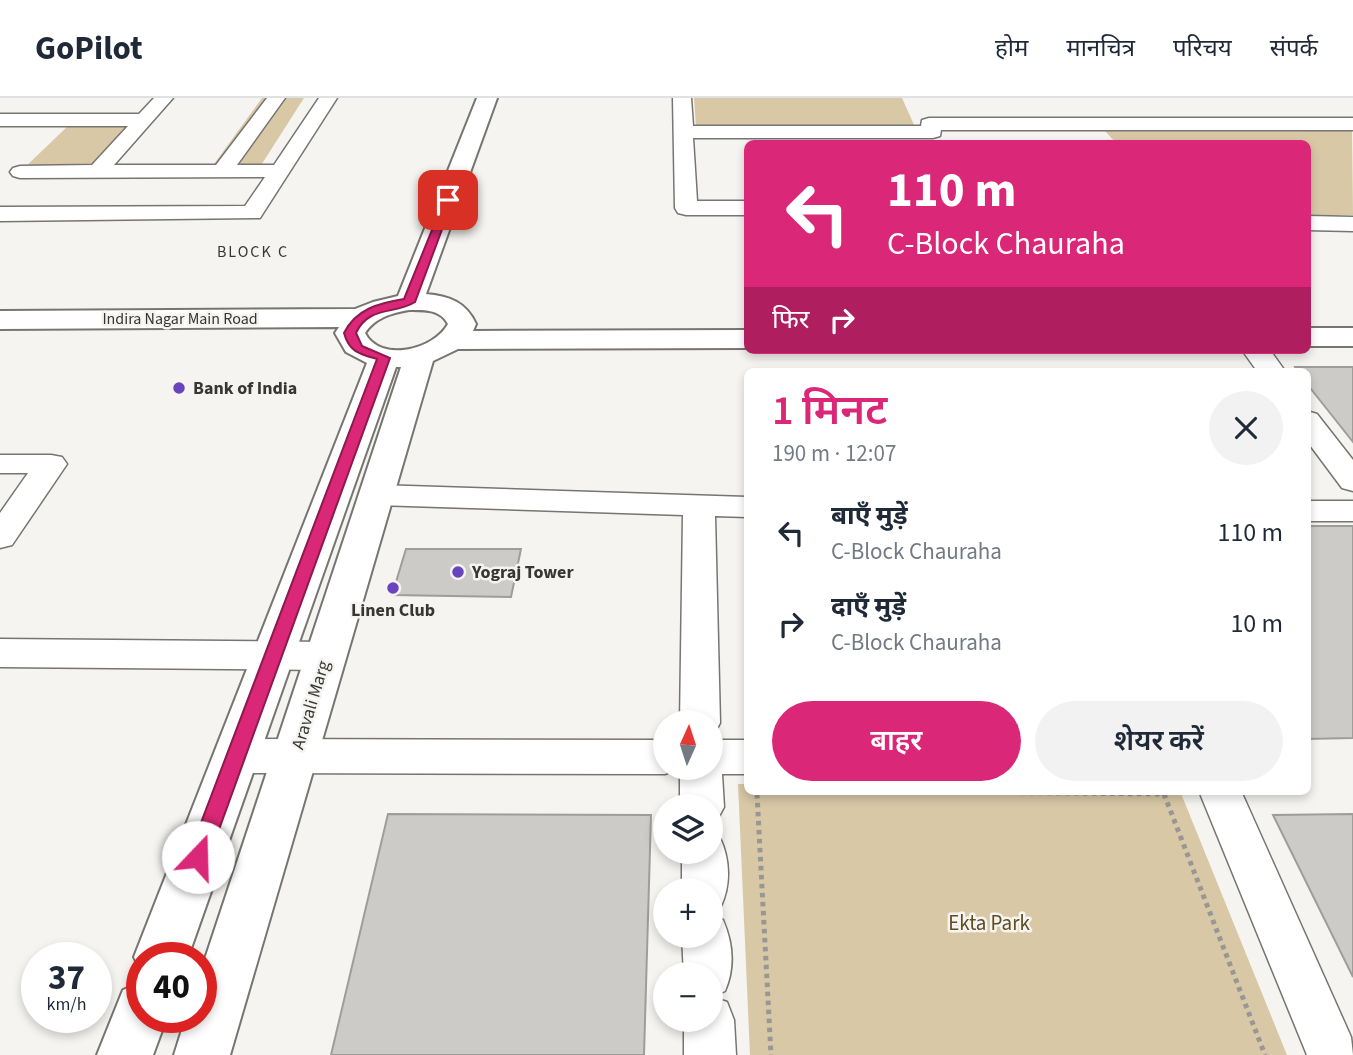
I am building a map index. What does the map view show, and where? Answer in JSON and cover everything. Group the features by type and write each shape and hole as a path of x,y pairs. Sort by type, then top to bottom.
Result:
{"street":[{"path":"97,172 164,98"},
{"path":"222,171 276,98"},
{"path":"0,214 252,212 328,98"},
{"path":"409,302 487,98"},
{"path":"682,98 686,208 744,208"},
{"path":"1335,105 1353,122"},
{"path":"1075,107 1100,140"},
{"path":"0,120 144,120"},
{"path":"56,138 74,121"},
{"path":"683,132 1353,122"},
{"path":"38,155 14,179 97,172 280,171"},
{"path":"1311,223 1353,223"},
{"path":"167,942 273,656 405,339 445,306 409,302 386,306 405,339"},
{"path":"1311,317 1353,317"},
{"name":"Indira Nagar Main Road","path":"0,320 405,339 744,318"},
{"path":"1311,337 1353,337"},
{"name":"Indira Nagar Main Road","path":"0,344 405,339 744,339"},
{"name":"Aravali Marg","path":"202,1055 377,495 405,339"},
{"path":"1311,424 1353,481"},
{"path":"0,464 51,464 0,537"},
{"path":"377,495 744,507"},
{"path":"699,506 700,710"},
{"path":"1311,511 1353,511"},
{"path":"0,653 326,656"},
{"path":"236,757 653,757"},
{"path":"723,757 744,757"},
{"path":"1222,795 1333,1055"},
{"path":"709,1032 710,1055"},
{"path":"125,1055 133,1033"}],"path":[{"path":"757,795 771,1055"},
{"path":"1164,795 1265,1055"}],"green space":[{"path":"262,98 304,98 258,170 209,171"},
{"path":"694,98 902,98 915,127 696,128"},
{"path":"133,124 90,171 21,171 69,125"},
{"path":"1352,130 1353,215 1311,215 1311,140 1113,140 1105,131"},
{"name":"Ekta Park","path":"738,784 744,784 744,795 1182,795 1287,1055 750,1055"}],"building":[{"path":"1353,367 1353,442 1311,389 1311,368 1296,368"},
{"path":"1311,526 1353,526 1353,738 1311,739"},
{"name":"Yograj Tower","path":"406,549 521,549 511,597 392,595"},
{"path":"388,814 651,815 644,1055 331,1055"},
{"path":"1353,814 1353,977 1273,815"}],"place":[{"name":"Bank of India","path":"179,388"},
{"name":"Yograj Tower","path":"458,572"},
{"name":"Linen Club","path":"393,588"}],"district":[{"name":"BLOCK C","path":"253,252"}],"route":[{"path":"198,857 384,358 358,349 353,344 350,333 355,322 366,314 386,306 409,302 448,200"}]}
